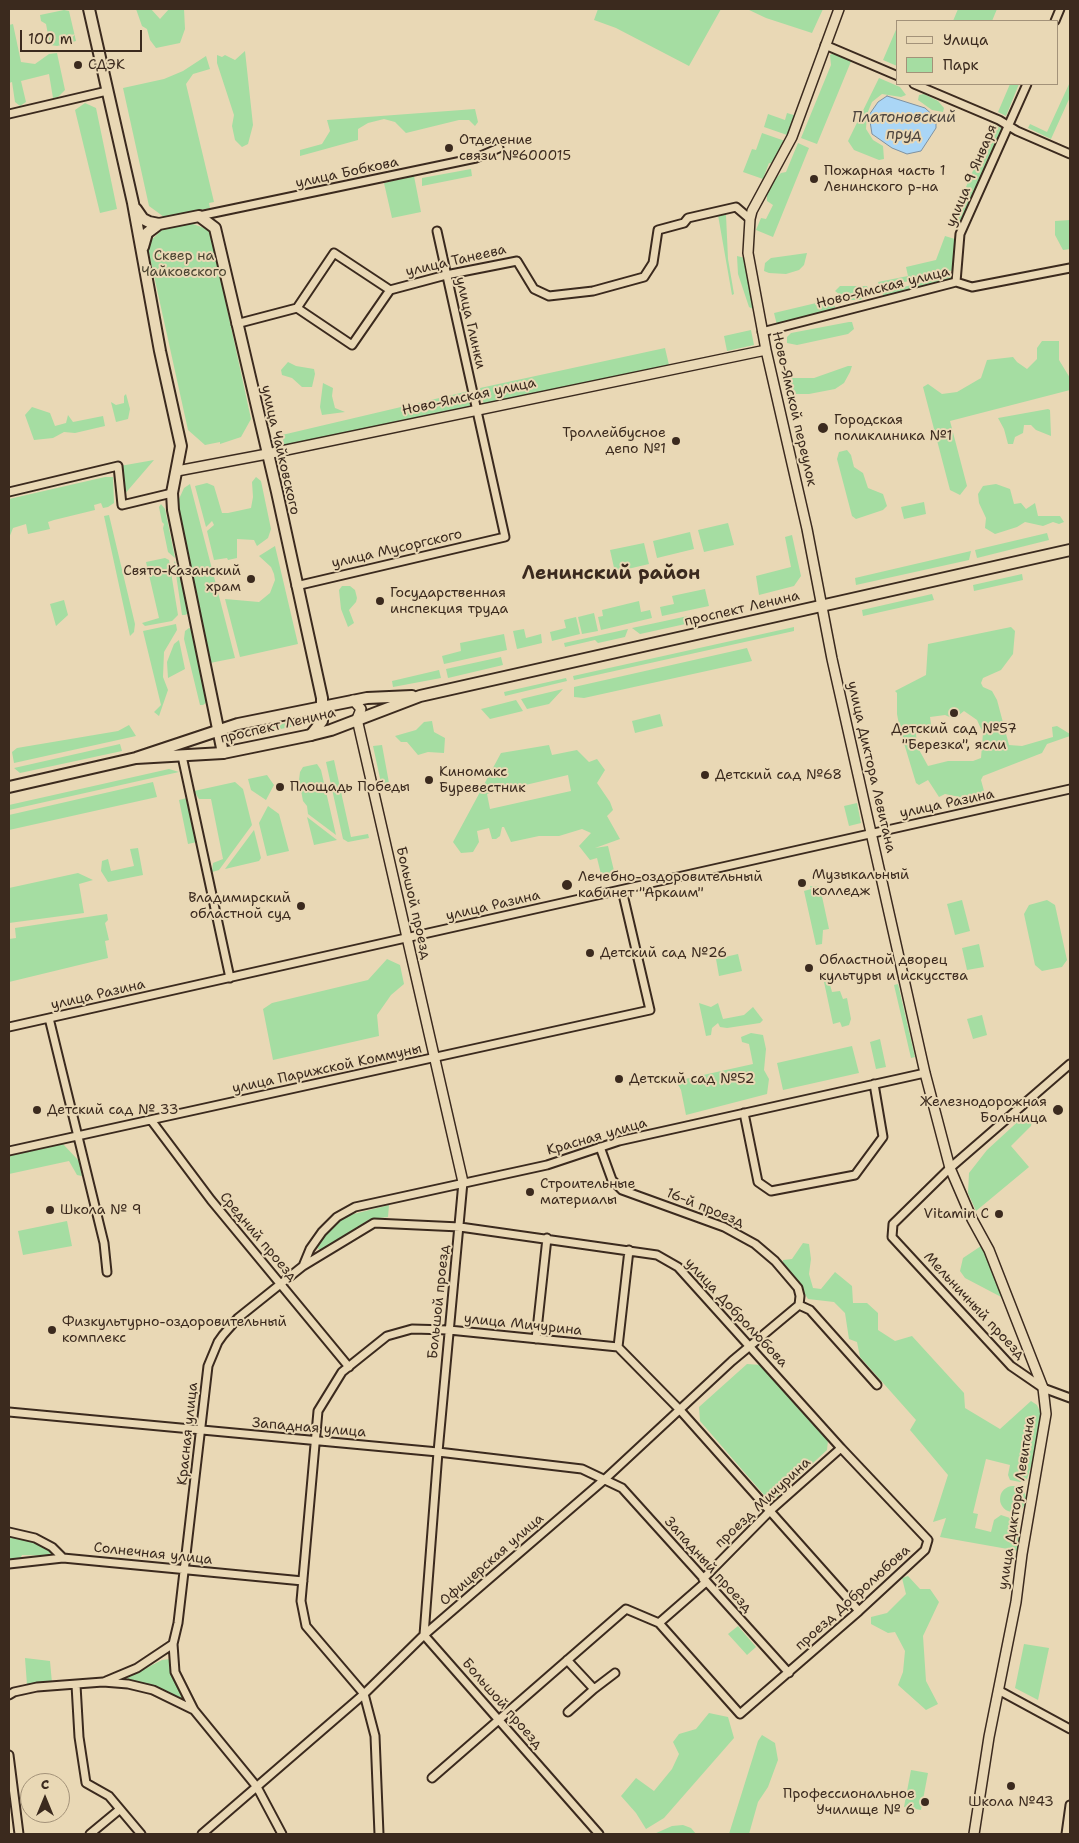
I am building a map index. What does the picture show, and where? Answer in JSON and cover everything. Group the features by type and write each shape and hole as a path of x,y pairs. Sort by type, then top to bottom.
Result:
{"main road":[{"path":"89,9 134,203 160,351 181,446 172,493 173,510 194,620 223,754"},
{"path":"134,203 143,219 158,224"},
{"path":"143,252 147,233 158,224 199,216"},
{"name":"улица Чайковского","path":"199,216 215,228 322,705 320,726 311,735"},
{"name":"проспект Ленина","path":"136,758 223,754 311,735 331,730 420,696 822,604 1070,550"},
{"name":"проспект Ленина","path":"9,787 136,758 218,729 322,705 353,700 420,696"}],"street":[{"path":"750,219 792,137 839,9"},
{"path":"825,45 896,75"},
{"path":"916,85 1070,154"},
{"name":"улица 9 Января","path":"956,282 960,234 1026,85"},
{"path":"9,114 107,91"},
{"name":"улица Бобкова","path":"199,216 476,158 499,148"},
{"name":"улица Танеева","path":"297,308 334,253 390,290 446,274 517,261 534,289 549,296 593,291 644,277 653,263 658,230 684,223 688,218 736,207 750,219"},
{"name":"Ново-Ямской переулок","path":"750,219 748,253 762,332 822,604"},
{"name":"улица Глинки","path":"437,231 505,537"},
{"name":"Ново-Ямская улица","path":"762,332 956,282 972,287 1070,268"},
{"path":"236,324 297,308 352,345 390,290"},
{"name":"Ново-Ямская улица","path":"177,470 267,454 766,350"},
{"path":"9,492 118,466 122,505 172,493"},
{"name":"улица Мусоргского","path":"296,586 505,537"},
{"name":"улица Диктора Левитана","path":"822,604 832,659 925,1072 950,1168 972,1219 989,1250 1043,1388 1046,1414 1023,1546 1016,1602 1000,1691 989,1737 974,1834"},
{"name":"Большой проезд","path":"353,700 360,709 357,719 463,1182 438,1452 424,1635 599,1834"},
{"path":"182,756 230,978"},
{"name":"улица Разина","path":"9,1027 1070,789"},
{"name":"улица Парижской Коммуны","path":"9,1151 650,1010 622,890"},
{"path":"49,1018 104,1243 107,1272"},
{"path":"950,1168 1070,1064"},
{"name":"Красная улица","path":"303,1266 310,1249 322,1232 337,1217 355,1207 547,1165 600,1147 925,1072"},
{"path":"744,1113 758,1182 771,1191 855,1175 883,1137 874,1084"},
{"name":"Средний проезд","path":"151,1120 211,1200 349,1367"},
{"name":"16-й проезд","path":"600,1147 612,1180 622,1190 724,1227 755,1244 775,1261 798,1288 800,1296 799,1305"},
{"name":"Мельничный проезд","path":"950,1168 893,1224 892,1237 1011,1366 1043,1388 1070,1398"},
{"name":"Красная улица","path":"194,1710 175,1672 173,1644 178,1623 185,1570 208,1366 218,1342 238,1318 303,1266 374,1223 460,1227"},
{"name":"улица Добролюбова","path":"460,1227 657,1255 678,1267 751,1345 841,1448 928,1540"},
{"path":"536,1339 547,1238"},
{"path":"628,1250 618,1347 680,1410 859,1611"},
{"path":"799,1305 810,1310 877,1385"},
{"name":"Офицерская улица","path":"202,1834 364,1694 424,1635 605,1479 751,1345 799,1305"},
{"name":"улица Мичурина","path":"379,1834 374,1736 364,1694 306,1626 301,1600 318,1411 342,1372 387,1336 412,1329 449,1330 618,1347"},
{"name":"Западная улица","path":"9,1412 95,1418 202,1431 314,1440 564,1466 582,1469 605,1479"},
{"name":"проезд Мичурина","path":"659,1623 705,1580 771,1510 841,1448"},
{"name":"Западный проезд","path":"605,1479 622,1488 789,1673"},
{"path":"9,1532 35,1538 52,1547 63,1558"},
{"name":"проезд Добролюбова","path":"659,1623 740,1714 859,1611 925,1550 928,1540"},
{"name":"Солнечная улица","path":"9,1564 63,1558 302,1581"},
{"path":"432,1778 626,1609 659,1623"},
{"path":"103,1682 136,1668 173,1644"},
{"path":"568,1660 594,1689"},
{"path":"568,1712 615,1673"},
{"path":"9,1695 37,1687 103,1682 128,1684 153,1690 194,1710 257,1787 282,1834"},
{"path":"76,1684 79,1737 86,1782 109,1796 141,1834"},
{"path":"1000,1691 1070,1729"},
{"path":"9,1755 19,1834"},
{"path":"1066,1834 1070,1805"},
{"path":"90,1834 119,1810"}],"green space":[{"path":"136,9 151,9 160,19 169,9 184,9 185,29 180,43 156,48 150,40 147,29 142,26"},
{"path":"598,9 721,9 689,66 616,28 594,20"},
{"path":"747,9 823,9 812,33 766,18"},
{"path":"958,9 997,9 992,20 953,20"},
{"path":"64,10 69,11 76,41 57,46 50,45 46,24 41,21 40,15"},
{"path":"13,24 21,62 35,64 49,54 57,53 65,90 58,97 53,98 49,74 21,81 26,102 20,106 15,102 12,82 9,83 9,25"},
{"path":"896,30 896,66 883,60"},
{"path":"245,51 253,125 248,144 242,147 235,140 232,126 234,115 217,63 217,55 222,57 225,55 235,60"},
{"path":"836,52 852,59 817,144 801,138 831,65 830,55"},
{"path":"206,56 210,69 193,74 186,84 214,202 209,203 210,208 164,217 149,206 123,88 164,79 183,71"},
{"path":"879,78 900,87 906,95 901,97 882,94 872,102 867,114 866,129 873,140 883,146 884,159 879,160 854,150 848,141"},
{"path":"1070,82 1070,97 1051,139 1028,128 1030,124 1047,132"},
{"path":"1010,85 1019,85 1006,116 998,112"},
{"path":"924,94 938,101 944,108 943,112 932,110 918,100 919,95"},
{"path":"85,103 96,108 117,209 100,213 75,110"},
{"path":"475,109 478,122 475,126 469,120 459,120 406,133 395,122 384,119 368,123 358,129 358,140 300,156 300,150 322,144 330,131 327,120"},
{"path":"787,113 797,116 790,136 764,127 768,114 785,120"},
{"path":"993,124 1003,129 959,230 954,228 971,190 966,187"},
{"path":"762,133 785,141 776,165 769,163 763,179 743,172 752,149 756,150"},
{"path":"798,143 809,148 773,237 756,230 761,218 766,219 773,205 767,201 767,194 774,180 781,173 786,172"},
{"path":"471,169 472,176 422,186 422,178"},
{"path":"414,176 421,212 392,218 384,183"},
{"path":"718,215 726,215 728,259 734,294 732,295"},
{"path":"1070,220 1070,249 1063,250 1055,235 1055,221"},
{"name":"Сквер на Чайковского","path":"190,223 210,230 251,419 241,437 220,444 220,442 205,445 188,430 147,244 165,227"},
{"path":"945,236 958,240 954,270 880,288 878,282 908,276 906,267 936,260"},
{"path":"807,253 804,265 799,270 786,274 764,271 765,263 771,258"},
{"path":"737,256 745,258 747,263 753,309 749,307 738,274"},
{"path":"954,275 955,281 884,298 882,292"},
{"path":"840,286 867,286 871,294 860,300 847,300 835,291"},
{"path":"833,299 836,311 777,325 774,313"},
{"path":"852,322 854,329 848,334 797,345 787,343 787,337 791,333"},
{"path":"751,330 754,345 727,351 724,336"},
{"path":"1042,341 1059,341 1059,360 1070,378 1070,390 950,421 967,486 960,495 950,490 923,387 928,384 942,394 957,392 981,378 987,360 1013,357 1027,369 1037,359 1037,348"},
{"path":"665,348 669,365 484,405 480,388"},
{"path":"288,362 296,366 314,369 315,374 312,387 302,387 292,378 282,375 281,370"},
{"path":"852,366 844,383 835,389 809,394 792,394 789,391 789,378 814,378"},
{"path":"323,383 333,388 332,396 335,408 345,412 322,415 320,407"},
{"path":"469,391 473,405 285,449 282,435"},
{"path":"126,394 130,409 128,419 116,422 111,402 116,405 124,403 124,396"},
{"path":"32,407 50,413 55,426 66,423 68,415 73,422 103,416 105,426 75,433 64,432 53,438 34,440 25,415"},
{"path":"1050,410 1051,436 1036,430 1031,425 1024,425 1023,433 1015,437 1013,444 1008,444 1004,429 998,418"},
{"path":"847,450 851,455 854,467 863,473 868,488 883,494 887,506 883,510 856,519 852,516 837,459 839,452"},
{"path":"154,460 123,496 120,466"},
{"path":"105,477 113,477 114,503 108,507 103,508 101,503 94,505 95,510 48,522 50,529 28,534 26,524 13,528 9,538 9,499"},
{"path":"256,477 261,481 271,529 268,538 257,546 254,540 237,539 237,558 214,560 207,531 214,525 212,521 206,527 195,486 207,483 214,486 222,513 228,513 251,508 253,497 252,482"},
{"path":"190,484 235,658 210,663 180,532 179,499 184,488"},
{"path":"996,484 1010,489 1014,504 1021,503 1026,509 1035,503 1038,516 1060,516 1064,522 1059,524 1053,522 1043,526 1025,522 1017,527 995,534 985,528 986,518 979,503 978,494 983,486"},
{"path":"924,502 926,514 904,519 901,507"},
{"path":"161,504 165,509 175,558 168,552 163,528 164,524 159,507"},
{"path":"109,515 135,624 134,632 130,636 104,516"},
{"path":"728,523 734,545 704,552 698,530"},
{"path":"690,532 694,549 657,558 653,541"},
{"path":"1047,533 1049,540 977,558 975,550"},
{"path":"792,535 801,576 794,586 759,595 756,576 791,567 785,537"},
{"path":"644,543 649,564 615,572 610,550"},
{"path":"275,546 298,644 240,657 225,599 259,602 270,593 275,580 274,574 271,567 259,556"},
{"path":"971,551 969,560 856,585 855,578"},
{"path":"165,558 169,560 178,615 172,621 145,626 142,623 159,618 146,562"},
{"path":"174,561 180,568 189,613 185,615 182,615"},
{"path":"1022,574 1023,580 974,591 973,585"},
{"path":"342,586 350,586 355,590 357,598 349,610 354,623 348,627 341,609 339,590"},
{"path":"705,589 709,606 662,616 660,607 674,604 672,596"},
{"path":"932,594 934,600 863,616 862,610"},
{"path":"64,600 68,615 56,626 50,604"},
{"path":"639,601 641,612 650,610 652,618 601,630 598,617 603,616 602,610"},
{"path":"594,613 598,631 582,634 578,617"},
{"path":"688,616 690,623 640,634 632,628"},
{"path":"576,617 580,634 552,641 550,632 566,628 564,620"},
{"path":"176,624 177,630 164,652 163,677 168,690 159,716 154,712 161,705 143,631"},
{"path":"794,627 794,631 574,680 573,676"},
{"path":"1011,627 1015,631 1013,654 1001,670 983,678 981,683 983,687 992,691 997,700 1009,745 1022,746 1053,737 1052,727 1057,726 1070,734 1070,736 1047,744 1042,753 983,776 981,780 984,791 974,800 945,794 939,797 928,780 919,785 916,783 900,730 897,714 897,693 895,691 926,675 928,644","holes":["964,711 977,720 983,733 981,758 973,761 948,761 928,766 917,746 916,733 932,731 930,717 945,715 954,719"]},
{"path":"189,628 192,629 207,702 203,705 200,705 184,639 185,631"},
{"path":"524,629 526,638 541,634 542,643 517,649 513,631"},
{"path":"628,629 625,637 598,643 595,640 565,647 564,643"},
{"path":"504,634 507,650 444,664 442,656 461,651 460,643"},
{"path":"179,640 185,669 168,678 167,662 174,644"},
{"path":"747,648 752,661 584,698 574,697 574,687"},
{"path":"501,657 503,665 448,678 446,669"},
{"path":"439,670 441,678 393,687 392,681"},
{"path":"566,678 567,681 505,696 504,692"},
{"path":"563,689 549,704 527,709 521,699"},
{"path":"516,700 523,711 490,719 481,709"},
{"path":"660,714 663,726 635,733 632,721"},
{"path":"309,718 312,720 310,723 236,738 237,734"},
{"path":"432,721 434,732 445,738 444,753 428,752 418,755 407,742 401,742 395,736 416,730 424,722"},
{"path":"129,725 136,736 14,763 12,752 17,748 118,731"},
{"path":"120,744 122,751 20,773 14,768"},
{"path":"382,745 389,783 385,785 381,783 373,746"},
{"path":"549,745 552,755 577,750 589,762 597,759 605,770 597,783 610,802 613,810 607,816 620,839 595,848 608,846 616,879 603,882 597,858 590,860 579,846 591,833 582,829 559,836 539,836 511,842 504,827 502,827 500,836 496,839 492,839 489,828 477,831 479,842 473,852 461,853 453,842 501,753","holes":["568,775 571,791 490,809 487,794"]},
{"path":"334,760 351,837 368,834 369,838 348,842 343,839 326,762"},
{"path":"317,764 321,770 336,835 308,814 307,806 303,801 299,780 300,772 303,767"},
{"path":"169,769 179,772 9,810 9,805"},
{"path":"267,775 274,785 266,800 251,790 248,779"},
{"path":"153,782 157,797 9,830 9,815"},
{"path":"235,782 243,789 252,825 219,870 212,872 213,863 223,859 211,799 199,799 194,791"},
{"path":"187,798 197,842 188,844 179,800"},
{"path":"857,803 861,823 849,826 844,806"},
{"path":"268,806 279,814 289,851 267,856 259,823"},
{"path":"307,817 337,840 314,845"},
{"path":"254,830 261,858 259,861 225,869"},
{"path":"138,848 143,875 108,882 101,871 102,861 108,859 111,871 134,866 130,849"},
{"path":"78,873 93,880 79,884 84,913 9,923 9,888"},
{"path":"810,886 820,887 829,929 823,930 822,944 816,945 804,891 811,889"},
{"path":"962,900 970,931 955,935 947,904"},
{"path":"1047,900 1055,905 1067,960 1062,967 1042,971 1035,965 1024,914 1029,905"},
{"path":"107,914 108,920 105,923 109,940 105,941 108,958 9,982 9,939 16,938 15,928"},
{"path":"979,944 984,967 967,970 962,948"},
{"path":"738,954 742,971 719,976 716,959"},
{"path":"387,959 400,965 404,984 391,995 377,1015 379,1036 273,1060 263,1009 272,1003 368,980"},
{"path":"829,981 832,992 840,991 843,999 847,998 851,1019 849,1025 842,1027 840,1022 833,1024 824,982"},
{"path":"898,984 915,1057 911,1058 894,985"},
{"path":"699,1003 711,1007 718,1003 723,1019 744,1015 753,1007 763,1020 760,1023 727,1028 720,1027 718,1023 712,1028 711,1035 706,1036"},
{"path":"982,1015 987,1035 973,1039 967,1019"},
{"path":"751,1033 763,1035 766,1049 764,1070 769,1079 767,1094 686,1115 681,1090 676,1081 753,1064 749,1044 742,1042 741,1037"},
{"path":"880,1039 886,1067 876,1069 870,1042"},
{"path":"852,1046 859,1073 783,1090 777,1063"},
{"path":"1024,1116 1032,1121 1031,1126 1011,1146 1029,1167 976,1211 968,1193 969,1173 987,1150"},
{"path":"63,1144 79,1161 82,1176 77,1175 69,1161 9,1174 9,1156"},
{"path":"389,1205 388,1217 370,1219 321,1250 318,1249 317,1246 326,1233 346,1216"},
{"path":"67,1221 72,1246 23,1255 18,1231"},
{"path":"803,1243 809,1244 811,1259 809,1274 813,1288 821,1289 835,1272 852,1286 853,1303 867,1303 878,1313 878,1330 895,1341 912,1336 964,1393 965,1408 1000,1429 1031,1401 1037,1405 1041,1414 1035,1454 1027,1479 1020,1482 1010,1480 1008,1475 1010,1465 986,1459 973,1513 978,1514 975,1528 991,1532 994,1520 1001,1515 1013,1519 1018,1524 1019,1551 940,1537 946,1518 933,1522 948,1475 910,1430 916,1420 860,1357 857,1342 849,1339 845,1313 834,1302 808,1299 795,1278 783,1265 783,1260 792,1259"},
{"path":"981,1246 1005,1299 965,1278 960,1271 963,1258"},
{"path":"747,1364 762,1365 828,1440 827,1450 775,1498 764,1495 700,1421 699,1407"},
{"path":"1013,1486 1022,1490 1026,1499 1022,1508 1013,1512 1004,1508 1000,1499 1004,1490"},
{"path":"9,1536 45,1546 55,1556 22,1555 20,1559 9,1561"},
{"path":"908,1576 920,1589 930,1589 939,1602 923,1636 926,1681 938,1704 926,1710 898,1685 903,1672 905,1651 895,1632 888,1633 871,1624 871,1617 887,1613 906,1594 902,1578"},
{"path":"738,1626 756,1647 747,1655 728,1634"},
{"path":"1024,1644 1049,1648 1038,1700 1015,1688"},
{"path":"25,1658 50,1661 52,1683 27,1685"},
{"path":"170,1659 171,1671 184,1696 182,1699 164,1691 128,1681 127,1678 162,1660"},
{"path":"709,1713 728,1717 734,1738 664,1818 646,1829 636,1813 621,1796 636,1778 654,1791 672,1769 679,1754 673,1742 679,1734 696,1729"},
{"path":"762,1735 775,1743 778,1760 768,1787 758,1802 749,1834 729,1834 758,1741"},
{"path":"911,1770 928,1773 921,1810 904,1807"},
{"path":"683,1825 691,1828 696,1834 654,1834 672,1826"}],"water":[{"name":"Платоновский пруд","path":"887,96 925,108 936,118 936,128 921,151 907,154 892,148 872,134 869,115 878,102"}],"place":[{"name":"СДЭК","path":"78,65"},
{"name":"Отделение связи №600015","path":"449,148"},
{"name":"Пожарная часть 1 Ленинского р-на","path":"814,179"},
{"name":"Городская поликлиника №1","path":"823,428"},
{"name":"Троллейбусное депо №1","path":"676,441"},
{"name":"Свято-Казанский храм","path":"251,579"},
{"name":"Государственная инспекция труда","path":"380,601"},
{"name":"Детский сад №57 \"Березка\", ясли","path":"954,713"},
{"name":"Детский сад №68","path":"705,775"},
{"name":"Киномакс Буревестник","path":"429,780"},
{"name":"Площадь Победы","path":"280,787"},
{"name":"Музыкальный колледж","path":"802,883"},
{"name":"Лечебно-оздоровительный кабинет \"Аркаим\"","path":"567,885"},
{"name":"Владимирский областной суд","path":"301,906"},
{"name":"Детский сад №26","path":"590,953"},
{"name":"Областной дворец культуры и искусства","path":"809,968"},
{"name":"Детский сад №52","path":"619,1079"},
{"name":"Детский сад № 33","path":"37,1110"},
{"name":"Железнодорожная Больница","path":"1058,1110"},
{"name":"Строительные материалы","path":"530,1192"},
{"name":"Школа № 9","path":"50,1210"},
{"name":"Vitamin C","path":"999,1214"},
{"name":"Физкультурно-оздоровительный комплекс","path":"52,1330"},
{"name":"Школа №43","path":"1011,1786"},
{"name":"Профессиональное Училище № 6","path":"925,1802"}],"district":[{"name":"Ленинский район","path":"611,574"}]}
